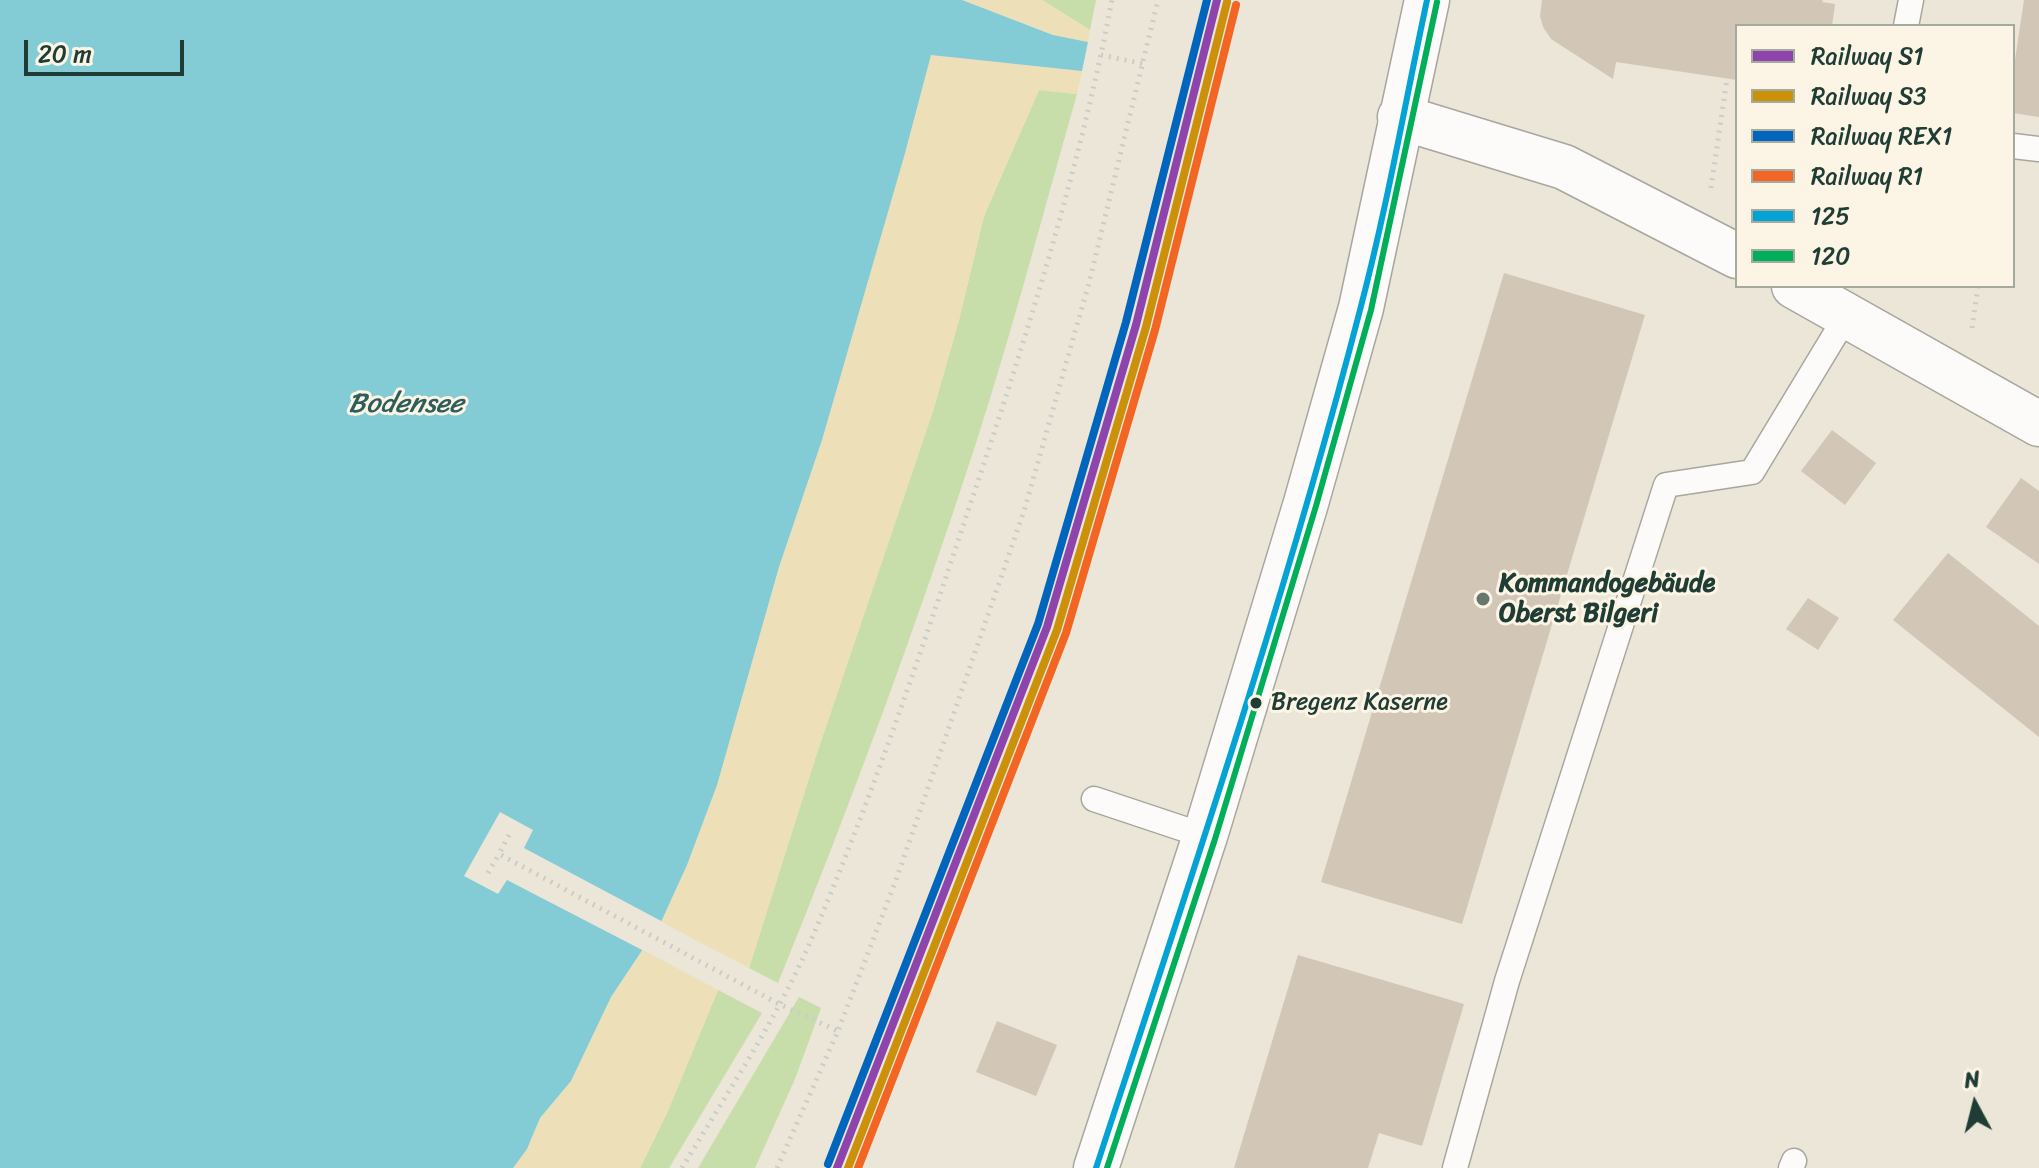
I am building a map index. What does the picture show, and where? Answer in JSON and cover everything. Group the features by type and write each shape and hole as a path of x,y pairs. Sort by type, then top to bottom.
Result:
{"main road":[{"path":"1096,1168 1205,836 1302,518 1361,308 1427,0"},
{"path":"1400,117 1564,167 1735,255"},
{"path":"1799,288 1840,303 2039,424"}],"lane":[{"path":"1906,24 1911,0"},
{"path":"2015,146 2039,149"},
{"path":"1455,1168 1507,981 1666,485 1752,472 1840,303"},
{"path":"1094,799 1205,836"}],"path":[{"path":"682,1168 779,1004 811,939 888,744 1002,411 1064,200 1112,0"},
{"path":"777,1168 838,1031 896,880 1024,511 1085,298 1158,0"},
{"path":"1101,55 1144,64"},
{"path":"1711,189 1727,79"},
{"path":"1971,331 1978,288"},
{"path":"488,873 509,835"},
{"path":"499,854 779,1004 838,1031"}],"green space":[{"path":"1042,0 1096,0 1090,30"},
{"path":"1039,90 1077,94 1016,313 954,511 906,647 778,983 749,968 816,756 933,411 984,216"},
{"path":"718,990 762,1013 669,1168 640,1168 667,1113"},
{"path":"799,997 821,1008 795,1079 755,1168 698,1168"}],"sand":[{"path":"962,0 1042,0 1090,30 1088,42 1054,35"},
{"path":"931,55 1082,71 1077,94 1039,90 984,216 933,411 816,756 749,968 661,922 687,865 717,784 779,567 822,440"},
{"path":"643,950 718,990 667,1113 640,1168 513,1168 527,1149 540,1118 571,1081 611,997"}],"water":[{"name":"Bodensee","path":"0,0 962,0 1053,35 1088,42 1082,71 931,55 822,440 779,567 717,785 687,865 661,922 611,997 571,1081 540,1118 527,1149 513,1168 0,1168"}],"pier":[{"path":"500,812 533,830 524,848 665,923 646,952 507,880 498,894 464,876"}],"building":[{"path":"1542,0 1823,0 1835,4 1832,24 1735,24 1735,80 1616,62 1613,79 1551,39 1540,16"},
{"path":"2024,0 2039,0 2039,117 2015,113 2015,60"},
{"name":"Kommandogebäude Oberst Bilgeri","path":"1504,273 1645,315 1462,924 1321,882"},
{"path":"1832,430 1876,463 1845,505 1801,471"},
{"path":"2021,478 2039,491 2039,564 1986,527"},
{"path":"1948,553 2039,626 2039,737 1893,620"},
{"path":"1808,598 1839,618 1818,650 1786,629"},
{"path":"1298,955 1464,1004 1422,1146 1379,1133 1368,1168 1234,1168"},
{"path":"997,1021 1057,1045 1036,1096 976,1072"}],"rail line":[{"name":"REX1","path":"828,1164 1038,624 1126,322 1207,0"},
{"name":"S1","path":"837,1168 1047,627 1136,325 1217,0"},
{"name":"S3","path":"848,1168 1057,630 1146,327 1227,2"},
{"name":"R1","path":"858,1168 1066,633 1155,330 1236,5"}],"transit line":[{"name":"125","path":"1096,1168 1235,741 1331,418 1379,233 1427,0"},
{"name":"120","path":"1107,1168 1215,839 1316,506 1371,310 1437,2"}],"place":[{"name":"Kommandogebäude Oberst Bilgeri","path":"1483,599"},
{"name":"Bregenz Kaserne","path":"1256,703"}]}
